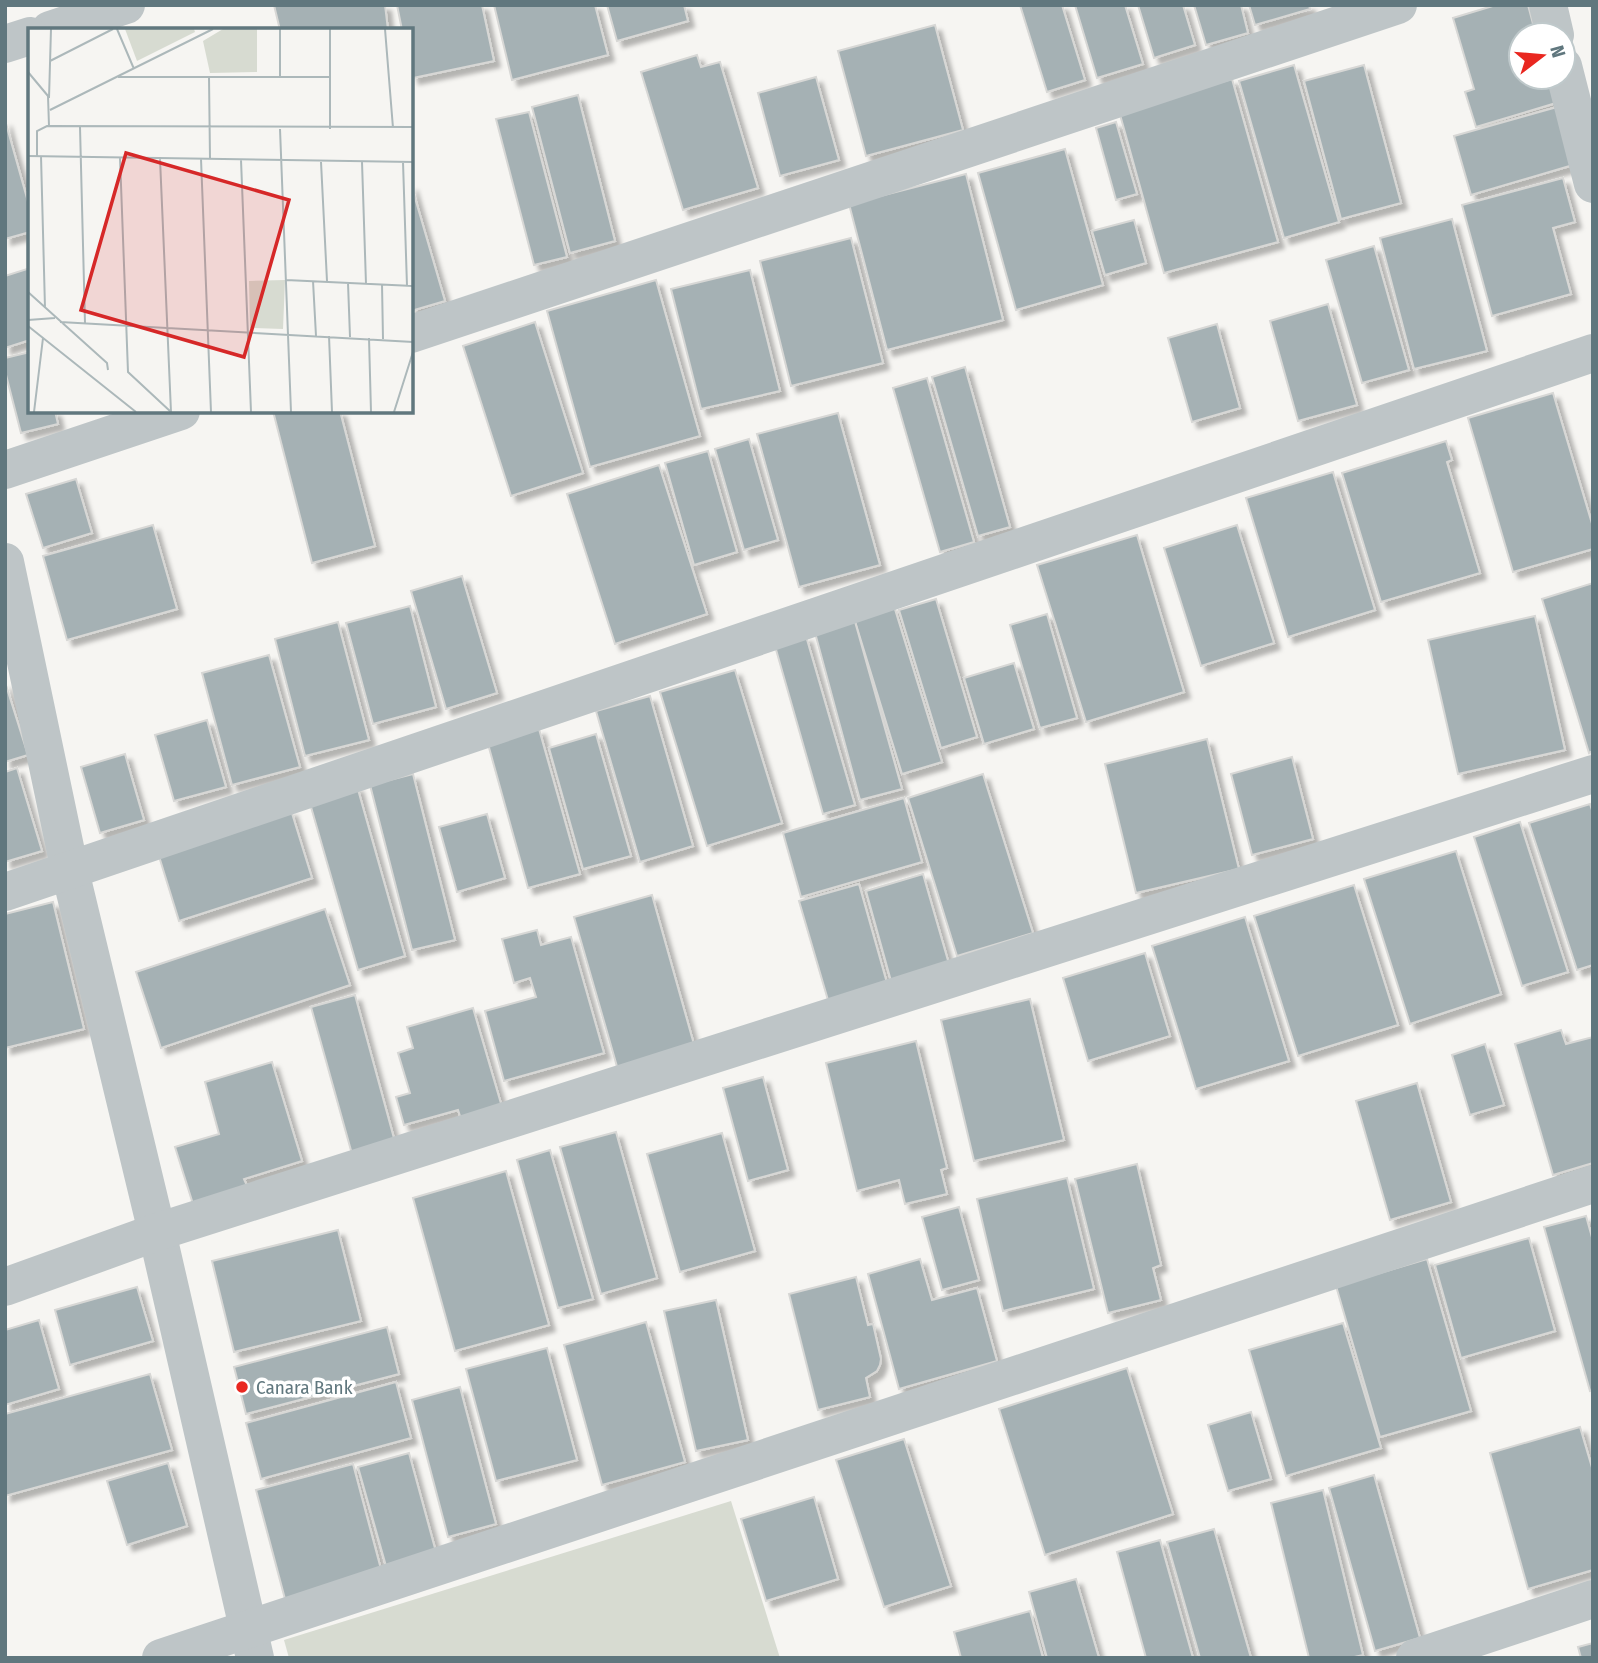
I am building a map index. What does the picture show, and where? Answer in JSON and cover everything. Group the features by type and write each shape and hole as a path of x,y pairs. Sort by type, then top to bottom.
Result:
{"street":[{"path":"56,28 126,5"},
{"path":"413,333 1398,5"},
{"path":"5,44 28,37"},
{"path":"1569,91 1593,184"},
{"path":"5,892 1593,353"},
{"path":"5,470 175,413"},
{"path":"5,562 70,871 252,1643"},
{"path":"5,1287 157,1233 1593,774"},
{"path":"161,1658 252,1643 1593,1184"},
{"path":"1415,1658 1593,1599"}],"shaded area":[{"path":"731,1501 780,1658 289,1658 284,1640"}],"building":[{"path":"274,5 385,5 388,28 280,28"},
{"path":"397,5 482,5 494,61 413,78 413,28 402,28"},
{"path":"494,5 595,5 608,55 512,80"},
{"path":"607,5 684,5 688,21 617,41"},
{"path":"1020,5 1062,5 1085,80 1047,92"},
{"path":"1075,5 1125,5 1143,64 1097,78"},
{"path":"1138,5 1183,5 1195,45 1154,58"},
{"path":"1194,5 1241,5 1248,33 1206,45"},
{"path":"1249,5 1309,5 1310,9 1255,25"},
{"path":"1496,5 1528,5 1532,21 1507,21 1507,91 1553,91 1556,103 1476,127 1465,92 1474,89 1453,18"},
{"path":"935,25 963,130 866,156 838,51"},
{"path":"697,55 701,67 720,62 758,188 683,210 641,72"},
{"path":"1294,65 1339,222 1284,238 1239,81"},
{"path":"1364,65 1401,203 1341,219 1304,81"},
{"path":"816,77 839,160 780,176 758,93"},
{"path":"1232,79 1278,242 1164,273 1119,111"},
{"path":"578,95 615,241 570,253 532,107"},
{"path":"1557,107 1573,165 1471,195 1454,136"},
{"path":"529,112 567,257 534,265 496,119"},
{"path":"5,120 28,202 28,233 5,239"},
{"path":"1116,122 1137,194 1116,200 1096,128"},
{"path":"1065,149 1103,285 1016,310 978,173"},
{"path":"966,174 1003,320 887,350 849,204"},
{"path":"1563,178 1575,222 1553,228 1571,294 1492,316 1462,205"},
{"path":"413,191 445,301 413,310"},
{"path":"1452,219 1487,351 1414,369 1380,238"},
{"path":"1134,220 1146,263 1105,275 1092,231"},
{"path":"851,238 883,363 791,386 760,261"},
{"path":"1374,246 1409,370 1362,383 1326,260"},
{"path":"28,269 28,341 5,348 5,276"},
{"path":"750,270 780,391 701,409 671,289"},
{"path":"656,280 700,436 590,467 547,311"},
{"path":"1328,304 1357,405 1298,421 1270,321"},
{"path":"535,322 583,473 511,496 463,346"},
{"path":"1217,324 1240,408 1192,422 1168,338"},
{"path":"28,352 28,413 55,413 58,424 21,433 5,371 5,358"},
{"path":"965,367 1010,527 978,536 932,377"},
{"path":"927,378 974,542 940,552 893,388"},
{"path":"1553,393 1593,527 1593,549 1513,572 1468,418"},
{"path":"274,413 341,413 375,546 312,563"},
{"path":"838,413 880,565 799,587 757,434"},
{"path":"749,439 778,540 744,550 715,449"},
{"path":"1446,441 1452,460 1447,462 1480,573 1381,602 1342,473"},
{"path":"708,451 737,552 694,565 665,463"},
{"path":"659,465 707,614 615,644 567,494"},
{"path":"1333,472 1375,610 1288,637 1246,498"},
{"path":"76,479 92,533 43,548 26,494"},
{"path":"153,525 177,609 67,640 43,556"},
{"path":"1237,525 1274,643 1201,666 1164,548"},
{"path":"1137,535 1184,692 1086,722 1037,565"},
{"path":"462,576 497,693 446,709 411,591"},
{"path":"1593,583 1593,751 1589,753 1542,599"},
{"path":"936,599 977,737 941,748 899,610"},
{"path":"410,606 436,707 373,724 346,623"},
{"path":"894,606 942,762 902,774 854,618"},
{"path":"1047,614 1077,718 1040,728 1010,625"},
{"path":"1535,616 1565,750 1458,774 1428,640"},
{"path":"854,618 902,789 860,800 814,629"},
{"path":"338,622 369,740 305,756 275,639"},
{"path":"806,636 855,805 823,814 775,646"},
{"path":"269,655 300,767 232,785 202,673"},
{"path":"1014,663 1034,729 984,744 964,678"},
{"path":"735,670 782,823 707,846 660,692"},
{"path":"5,682 28,755 5,762"},
{"path":"650,696 693,846 640,862 596,711"},
{"path":"207,720 226,787 174,801 155,735"},
{"path":"539,729 580,874 528,888 488,744"},
{"path":"596,734 631,856 583,869 549,748"},
{"path":"1207,739 1239,869 1136,893 1105,764"},
{"path":"125,754 144,820 100,833 81,767"},
{"path":"1292,757 1313,839 1252,855 1231,774"},
{"path":"17,768 42,851 5,862 5,772"},
{"path":"413,774 455,940 412,950 370,785"},
{"path":"983,774 1033,933 957,956 908,798"},
{"path":"357,786 405,956 358,970 309,800"},
{"path":"904,798 922,862 801,897 783,833"},
{"path":"1590,804 1593,813 1593,965 1577,970 1529,823"},
{"path":"291,810 312,878 179,921 158,853"},
{"path":"487,814 505,878 457,892 439,827"},
{"path":"1520,822 1568,972 1522,986 1474,837"},
{"path":"1456,851 1501,994 1410,1024 1364,879"},
{"path":"923,874 949,964 891,981 866,891"},
{"path":"859,884 887,983 828,1000 799,901"},
{"path":"1354,885 1398,1025 1298,1056 1254,916"},
{"path":"652,895 695,1048 618,1070 574,917"},
{"path":"53,902 84,1029 5,1048 5,914"},
{"path":"325,909 350,985 161,1048 136,972"},
{"path":"1245,917 1289,1061 1196,1089 1152,946"},
{"path":"537,930 541,945 571,937 604,1053 504,1081 485,1011 536,997 530,978 514,983 502,939"},
{"path":"1145,953 1170,1036 1088,1061 1063,978"},
{"path":"355,995 395,1142 352,1154 311,1007"},
{"path":"1030,999 1064,1140 974,1161 941,1020"},
{"path":"473,1008 502,1107 461,1119 458,1110 404,1125 396,1097 410,1093 398,1053 413,1048 407,1027"},
{"path":"1561,1030 1566,1044 1593,1037 1593,1163 1553,1175 1515,1044"},
{"path":"916,1041 947,1168 941,1170 947,1194 905,1204 899,1180 857,1191 826,1063"},
{"path":"1485,1044 1504,1105 1470,1115 1452,1055"},
{"path":"272,1062 302,1161 244,1179 248,1188 193,1204 175,1147 219,1134 205,1082"},
{"path":"763,1077 788,1170 748,1181 723,1088"},
{"path":"1417,1083 1451,1202 1390,1220 1356,1101"},
{"path":"616,1132 657,1278 601,1294 560,1147"},
{"path":"722,1133 755,1251 680,1272 647,1154"},
{"path":"550,1150 593,1299 558,1308 517,1160"},
{"path":"1137,1164 1161,1265 1153,1268 1161,1300 1108,1313 1075,1179"},
{"path":"506,1171 549,1325 455,1351 413,1198"},
{"path":"1067,1178 1094,1289 1003,1311 977,1199"},
{"path":"959,1207 979,1280 942,1290 922,1217"},
{"path":"1586,1216 1593,1241 1593,1390 1590,1391 1544,1227"},
{"path":"338,1230 361,1321 234,1352 212,1261"},
{"path":"1529,1238 1555,1331 1461,1358 1435,1265"},
{"path":"920,1259 932,1300 977,1288 997,1361 899,1389 868,1274"},
{"path":"1427,1259 1471,1411 1380,1437 1336,1286"},
{"path":"856,1277 868,1325 873,1324 880,1365 877,1371 866,1378 870,1397 818,1410 789,1294"},
{"path":"137,1287 153,1341 70,1365 55,1310"},
{"path":"716,1300 748,1440 696,1451 664,1311"},
{"path":"39,1320 59,1389 5,1405 5,1330"},
{"path":"646,1322 685,1462 602,1485 564,1345"},
{"path":"1343,1323 1381,1448 1286,1476 1249,1350"},
{"path":"387,1327 399,1374 246,1414 234,1367"},
{"path":"547,1348 577,1460 496,1481 466,1369"},
{"path":"1127,1368 1173,1514 1045,1555 999,1409"},
{"path":"150,1374 172,1450 5,1496 5,1414"},
{"path":"396,1382 411,1438 261,1479 246,1423"},
{"path":"460,1387 496,1524 448,1537 412,1400"},
{"path":"1251,1412 1271,1479 1228,1491 1208,1425"},
{"path":"1580,1427 1593,1471 1593,1570 1528,1589 1490,1453"},
{"path":"904,1439 951,1586 884,1607 836,1460"},
{"path":"409,1453 436,1552 386,1566 358,1467"},
{"path":"168,1463 187,1526 127,1545 107,1481"},
{"path":"353,1464 382,1573 285,1599 256,1490"},
{"path":"1374,1475 1420,1638 1375,1651 1329,1488"},
{"path":"1323,1490 1363,1655 1350,1658 1309,1658 1271,1503"},
{"path":"814,1497 838,1579 766,1601 741,1519"},
{"path":"1214,1529 1251,1658 1200,1658 1167,1542"},
{"path":"1160,1540 1193,1658 1146,1658 1117,1552"},
{"path":"1076,1579 1099,1658 1047,1658 1029,1592"},
{"path":"1030,1611 1043,1658 961,1658 954,1632"},
{"path":"1593,1643 1593,1658 1581,1658 1578,1647"}],"place":[{"name":"Canara Bank","path":"242,1387"}]}
